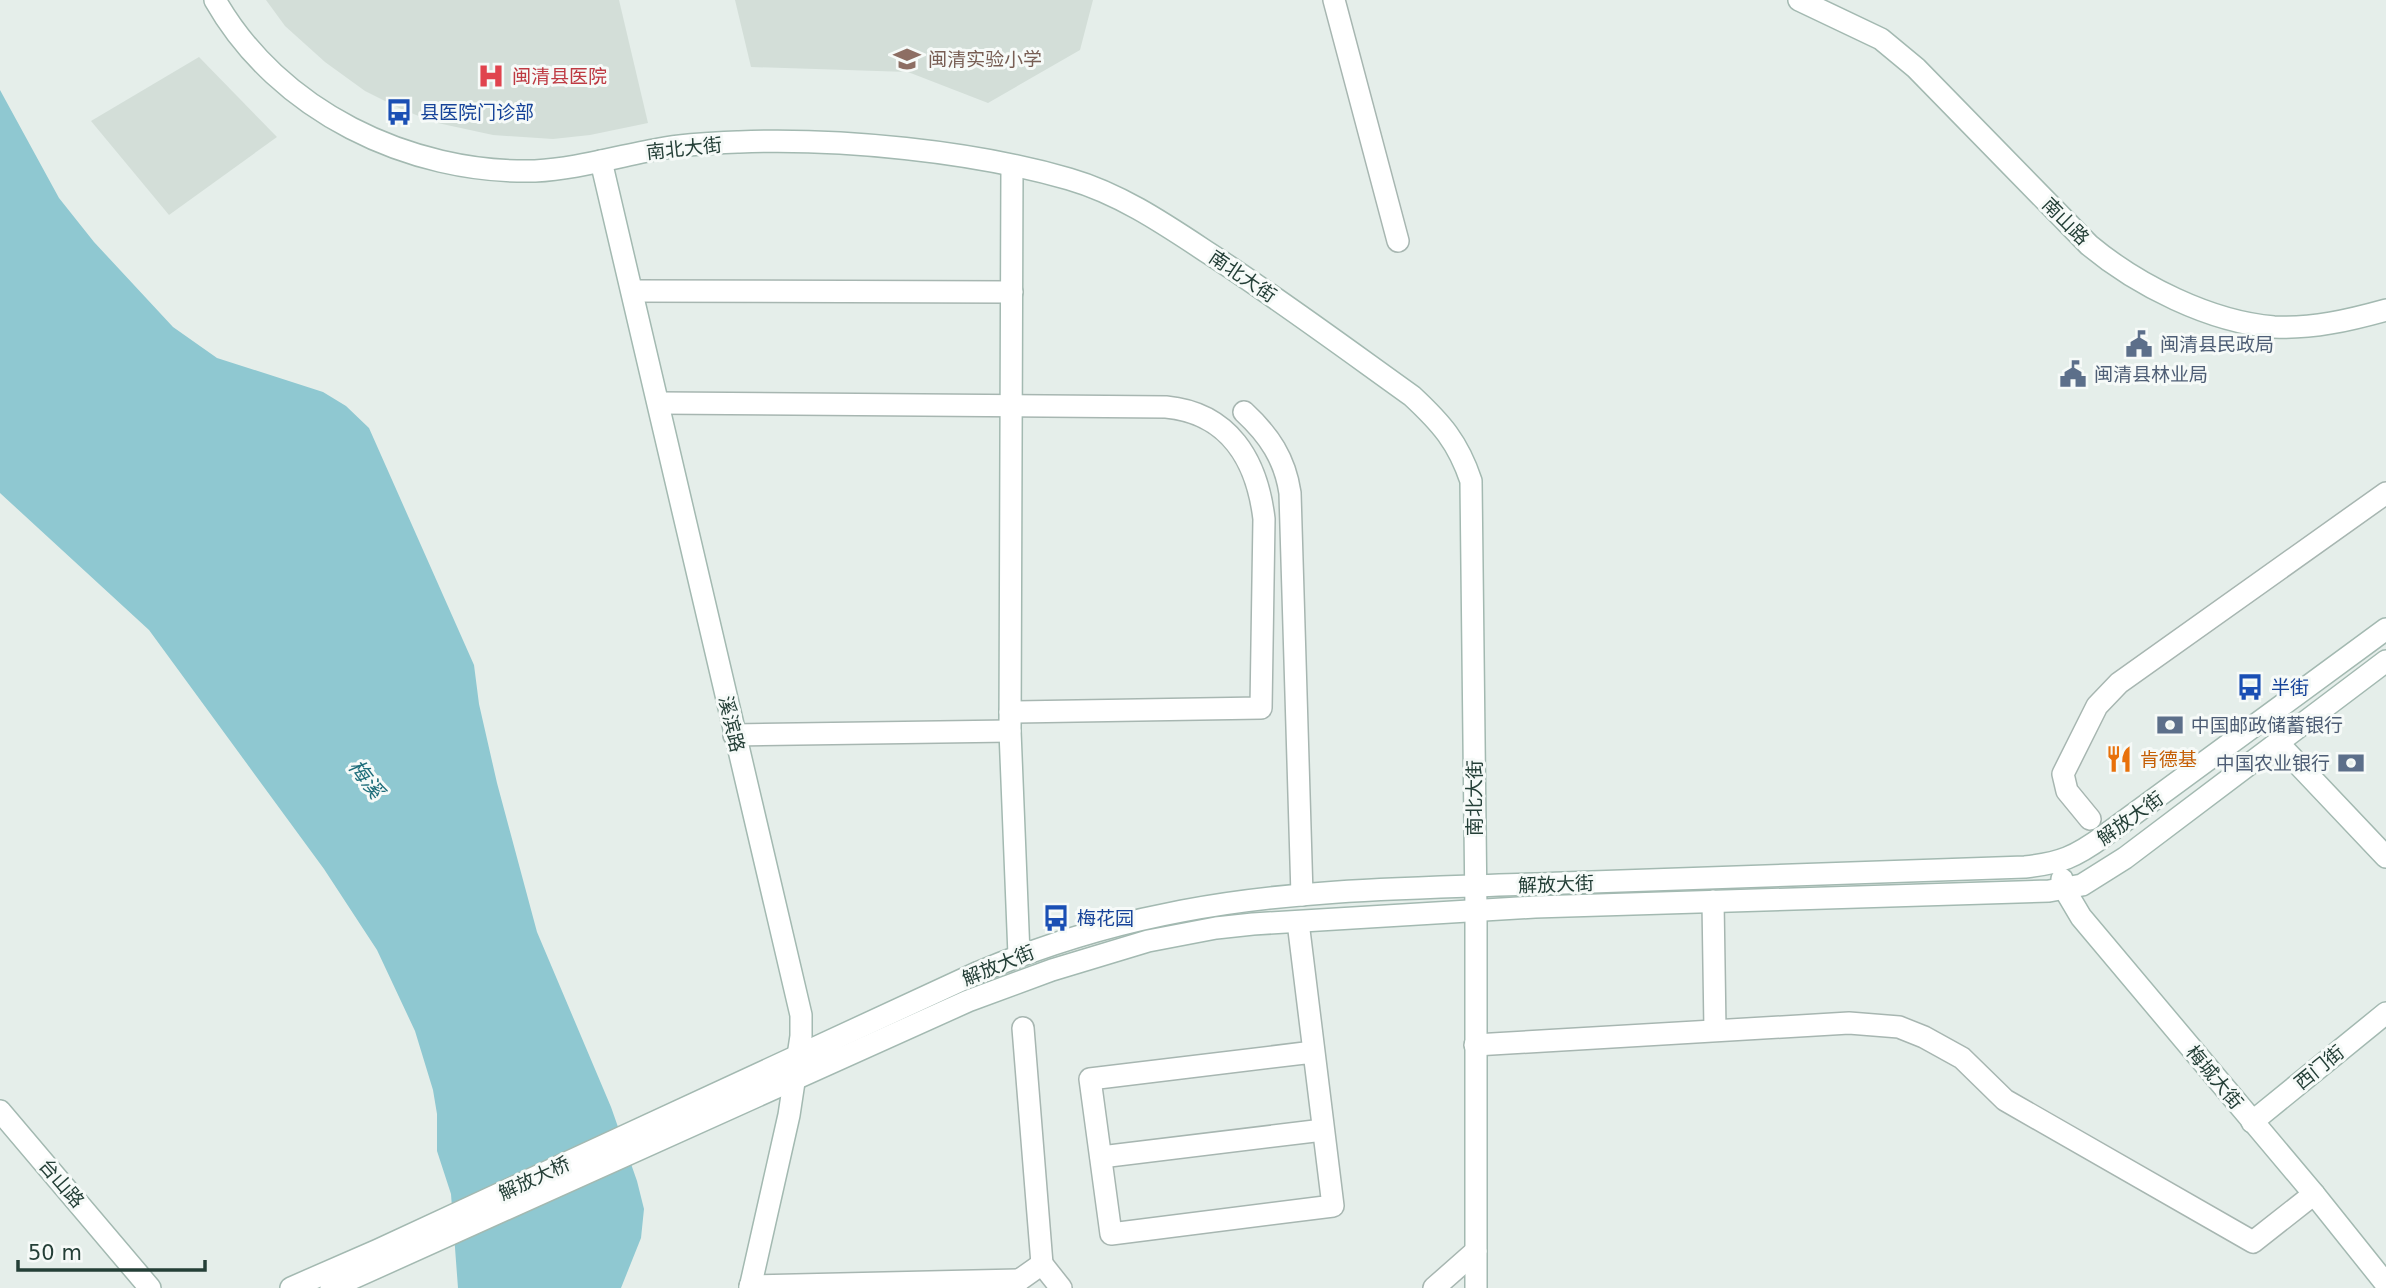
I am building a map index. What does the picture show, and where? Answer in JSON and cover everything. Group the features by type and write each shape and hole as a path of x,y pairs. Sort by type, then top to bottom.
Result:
{"street":[{"name":"南北大街","path":"215,0 250,50 287,85 336,119 386,145 463,167 536,171 664,148 745,142 793,142 930,153 1012,166 1098,189 1170,228 1247,278 1412,396 1436,418 1463,457 1471,481 1476,911 1476,1288"},
{"path":"1334,0 1398,241"},
{"name":"南山路","path":"1799,0 1863,29 1897,52 1933,85 2089,245 2114,266 2147,286 2221,315 2274,327 2329,323 2386,310"},
{"name":"溪滨路","path":"601,161 660,403 734,735 801,1015 789,1115 750,1287"},
{"path":"1012,166 1010,721 1019,955"},
{"path":"632,291 1012,292"},
{"path":"660,403 1187,408 1203,415 1237,444 1247,460 1261,496 1264,519 1261,708 734,735"},
{"path":"1244,412 1273,442 1288,478 1290,493 1302,895"},
{"path":"2090,819 2067,791 2063,774 2097,706 2105,697 2119,683 2386,493"},
{"name":"解放大街","path":"693,1114 798,1055 1019,955 1143,918 1231,902 1302,895 2025,867 2061,861 2074,857 2104,836 2386,629"},
{"name":"解放大街","path":"693,1114 795,1079 968,1000 1064,966 1148,941 1216,928 1476,911 2065,890 2082,885 2125,858 2386,662"},
{"path":"2279,744 2386,857"},
{"name":"梅城大街","path":"2061,861 2065,890 2081,917 2315,1194 2386,1284"},
{"path":"1713,901 1716,1030"},
{"path":"1298,922 1333,1206 1111,1234 1090,1079 1313,1052"},
{"name":"西门街","path":"2252,1122 2386,1013"},
{"path":"1475,1045 1849,1023 1899,1027 1962,1058 1998,1095 2020,1110 2253,1242 2315,1194"},
{"path":"1023,1028 1042,1264 1061,1288"},
{"name":"台山路","path":"0,1111 150,1288"},
{"name":"解放大桥","path":"381,1258 693,1114"},
{"path":"1101,1157 1323,1129"},
{"path":"1434,1288 1476,1251"},
{"path":"291,1288 381,1258"},
{"path":"331,1288 381,1258"},
{"path":"750,1287 1013,1284 1042,1264"}],"shaded area":[{"name":"闽清县医院","path":"266,0 619,0 648,123 590,135 553,139 493,135 433,122 365,91 325,62 285,26"},
{"name":"闽清实验小学","path":"735,0 1093,0 1080,50 988,103 908,72 751,67"},
{"path":"199,57 277,137 169,215 91,121"}],"water":[{"name":"梅溪","path":"0,90 59,198 94,242 173,327 217,358 323,392 346,406 369,428 474,665 479,704 497,783 537,932 611,1107 637,1181 644,1209 641,1238 621,1288 458,1288 451,1194 437,1151 437,1114 433,1090 415,1031 377,950 324,869 149,630 0,493"}],"place":[{"name":"闽清实验小学","path":"907,59"},
{"name":"闽清县医院","path":"491,76"},
{"name":"县医院门诊部","path":"399,112"},
{"name":"闽清县民政局","path":"2139,344"},
{"name":"闽清县林业局","path":"2073,374"},
{"name":"半街","path":"2250,687"},
{"name":"中国邮政储蓄银行","path":"2170,725"},
{"name":"肯德基","path":"2119,759"},
{"name":"中国农业银行","path":"2351,763"},
{"name":"梅花园","path":"1056,918"}]}
